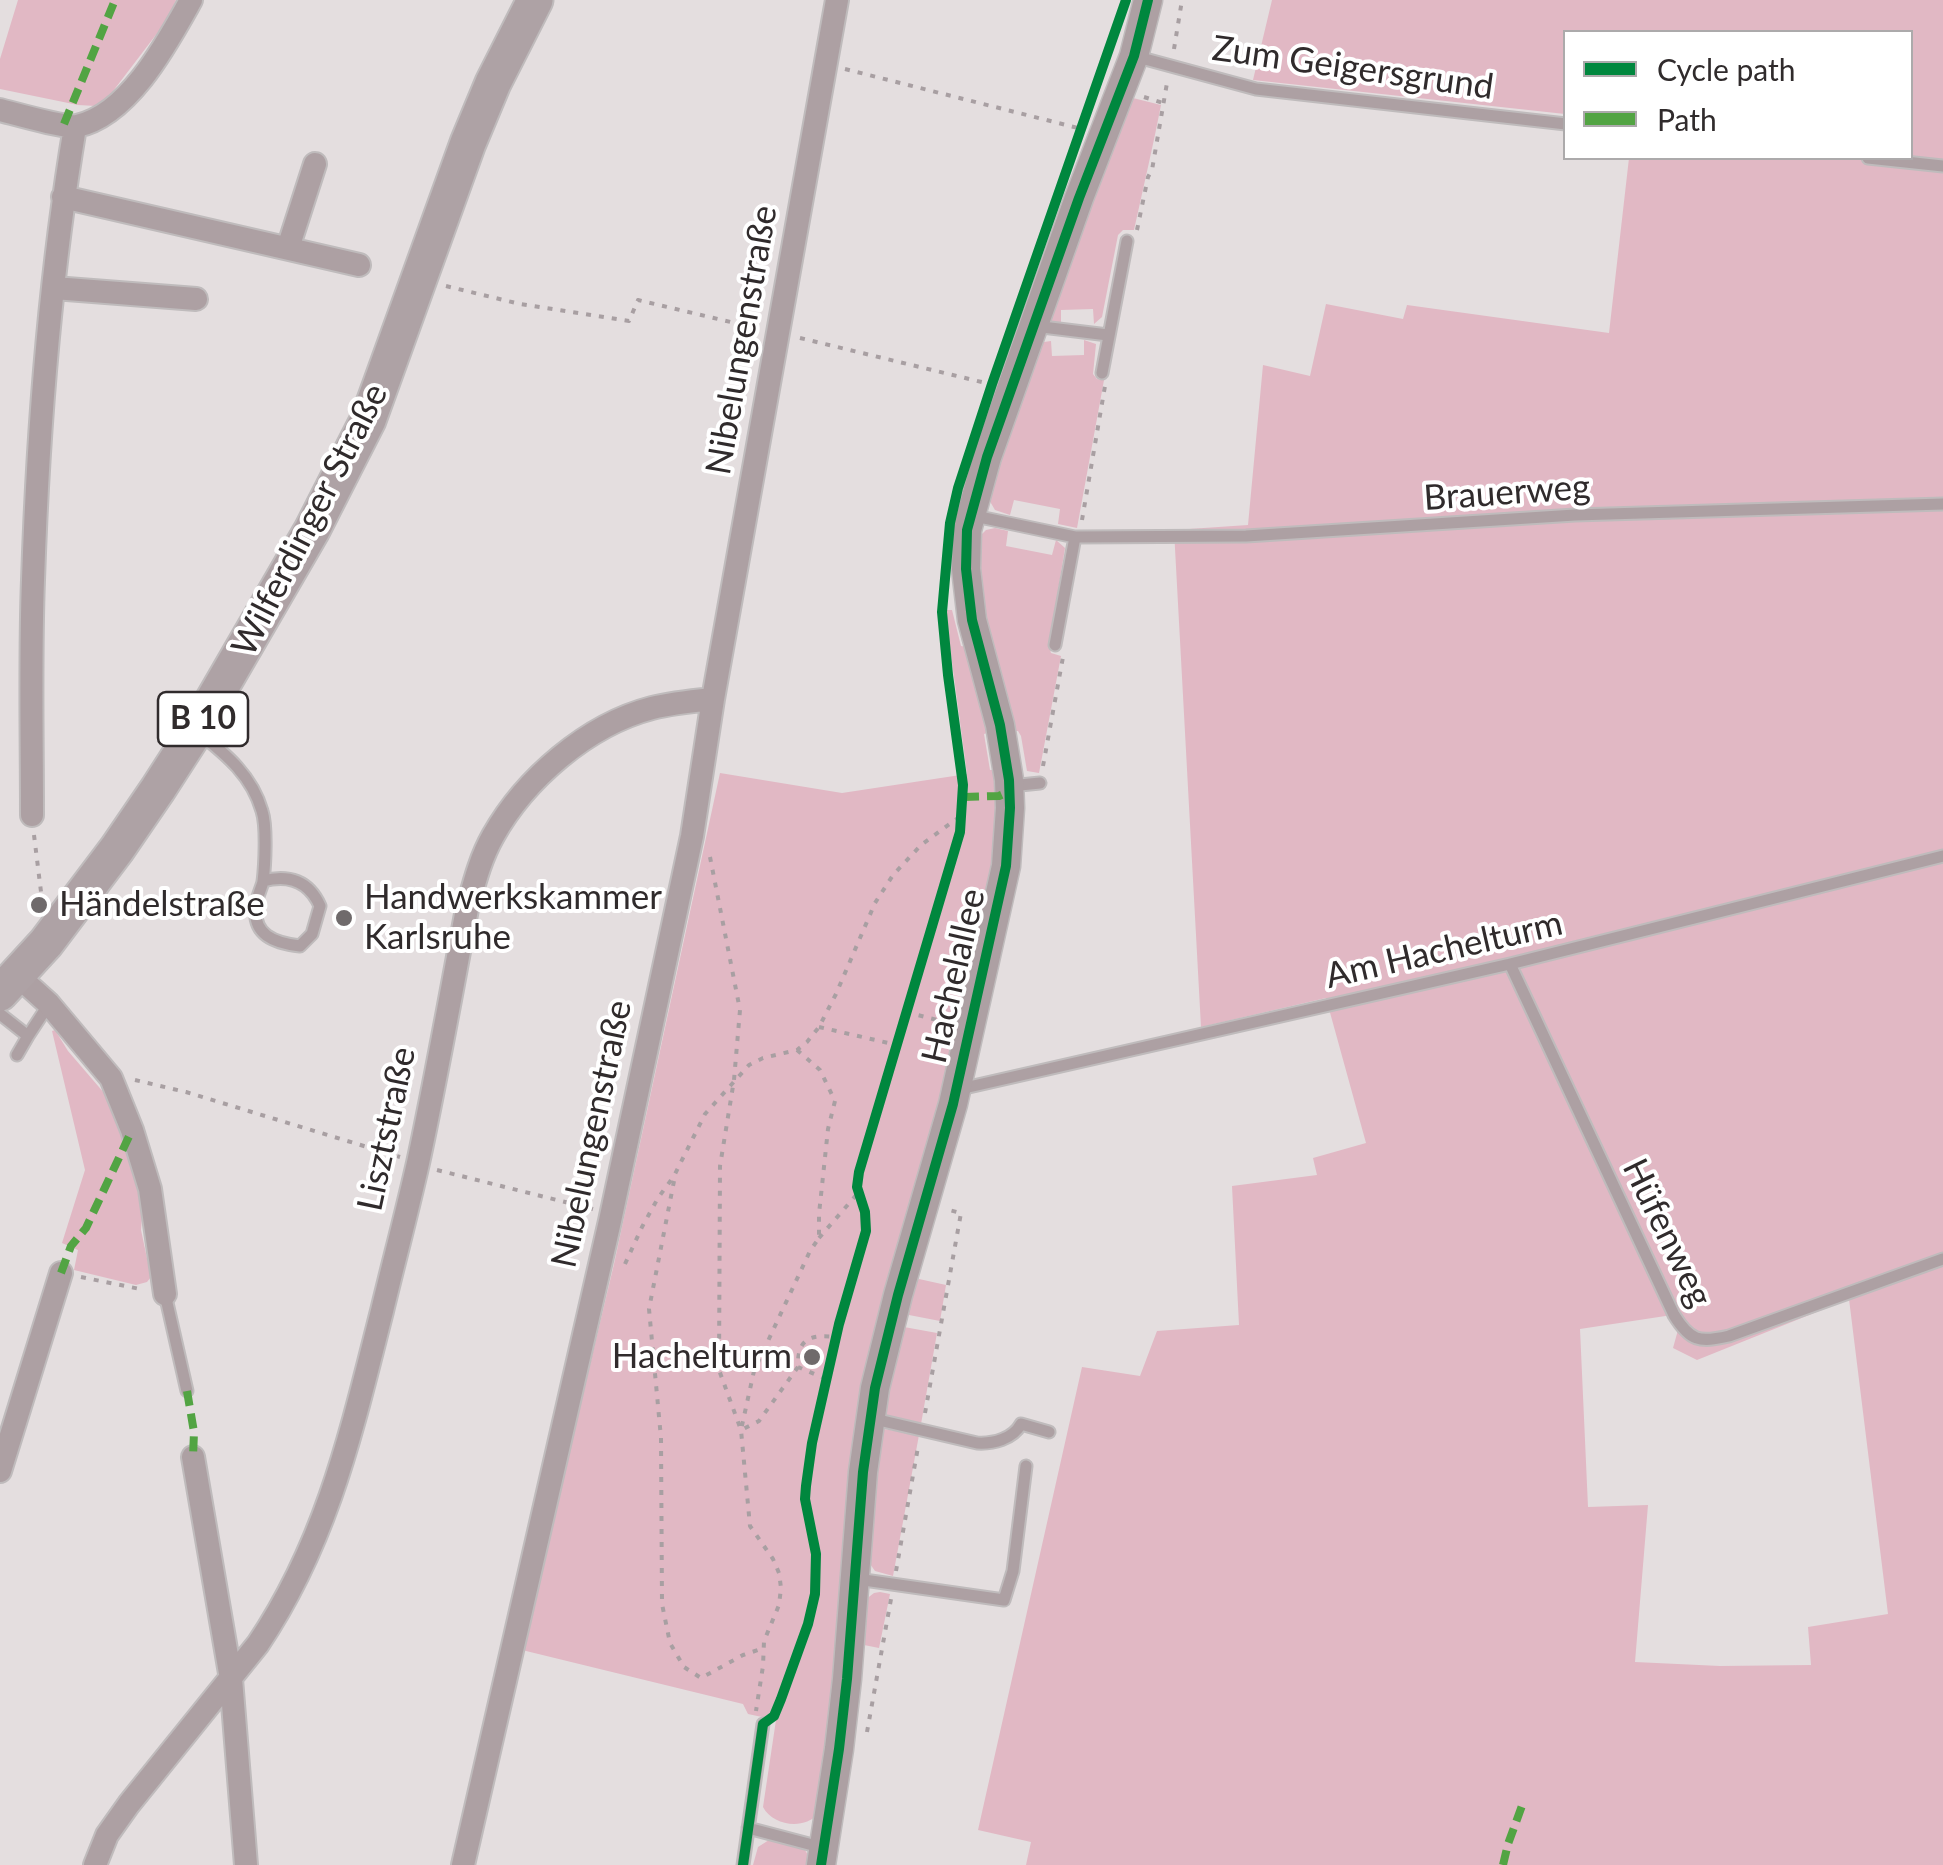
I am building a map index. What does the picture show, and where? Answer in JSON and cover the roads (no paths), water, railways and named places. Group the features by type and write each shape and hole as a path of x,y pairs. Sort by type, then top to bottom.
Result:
{"main road":[{"name":"Wilferdinger Straße","path":"9,985 46,943 116,849 196,730 338,481 368,420 482,108 535,0"}],"street":[{"path":"0,110 75,127 111,112 148,71 191,0"},
{"name":"Nibelungenstraße","path":"462,1865 612,1214 692,836 838,0"},
{"name":"Hachelallee","path":"822,1857 847,1680 864,1417 956,1090 1006,866 1010,791 1007,761 967,622 970,515 1079,198 1150,9"},
{"path":"32,815 33,580 47,343 75,127"},
{"path":"288,248 315,164"},
{"path":"63,197 359,264"},
{"path":"54,288 196,300"},
{"name":"Lisztstraße","path":"96,1865 107,1835 129,1804 276,1618 311,1549 347,1450 425,1166 467,909 492,838 532,784 591,736 650,708 713,699"},
{"path":"9,985 48,1004 112,1078 150,1188 165,1294"},
{"path":"0,1470 7,1422 61,1273"},
{"path":"193,1458 231,1679 246,1865"}],"lane":[{"name":"Zum Geigersgrund","path":"1134,56 1256,89 1563,124"},
{"path":"1887,160 1943,166"},
{"path":"1102,373 1127,241"},
{"path":"1034,326 1108,334"},
{"name":"Brauerweg","path":"1075,537 1246,536 1575,515 1943,504"},
{"path":"970,515 1075,537 1056,645"},
{"path":"196,730 232,759 252,786 264,815 263,881 256,906 258,926 264,936 300,946 312,934 320,906 314,892 301,883 279,877 263,881"},
{"path":"1010,791 1020,785 1040,784"},
{"name":"Am Hachelturm","path":"956,1090 1510,964 1943,856"},
{"name":"Hüfenweg","path":"1510,964 1684,1332 1699,1339 1729,1336 1943,1259"},
{"path":"17,1056 48,1004"},
{"path":"0,1014 28,1036"},
{"path":"165,1294 187,1391"},
{"path":"864,1417 986,1444 1017,1431 1021,1424 1050,1432"},
{"path":"854,1579 896,1577 1004,1600 1013,1572 1026,1466"},
{"path":"743,1865 752,1779 763,1724"},
{"name":"Hachelallee","path":"748,1828 822,1857"}],"place":[{"name":"Händelstraße","path":"39,905"},
{"name":"Handwerkskammer Karlsruhe","path":"344,918"},
{"name":"Hachelturm","path":"812,1357"}]}
